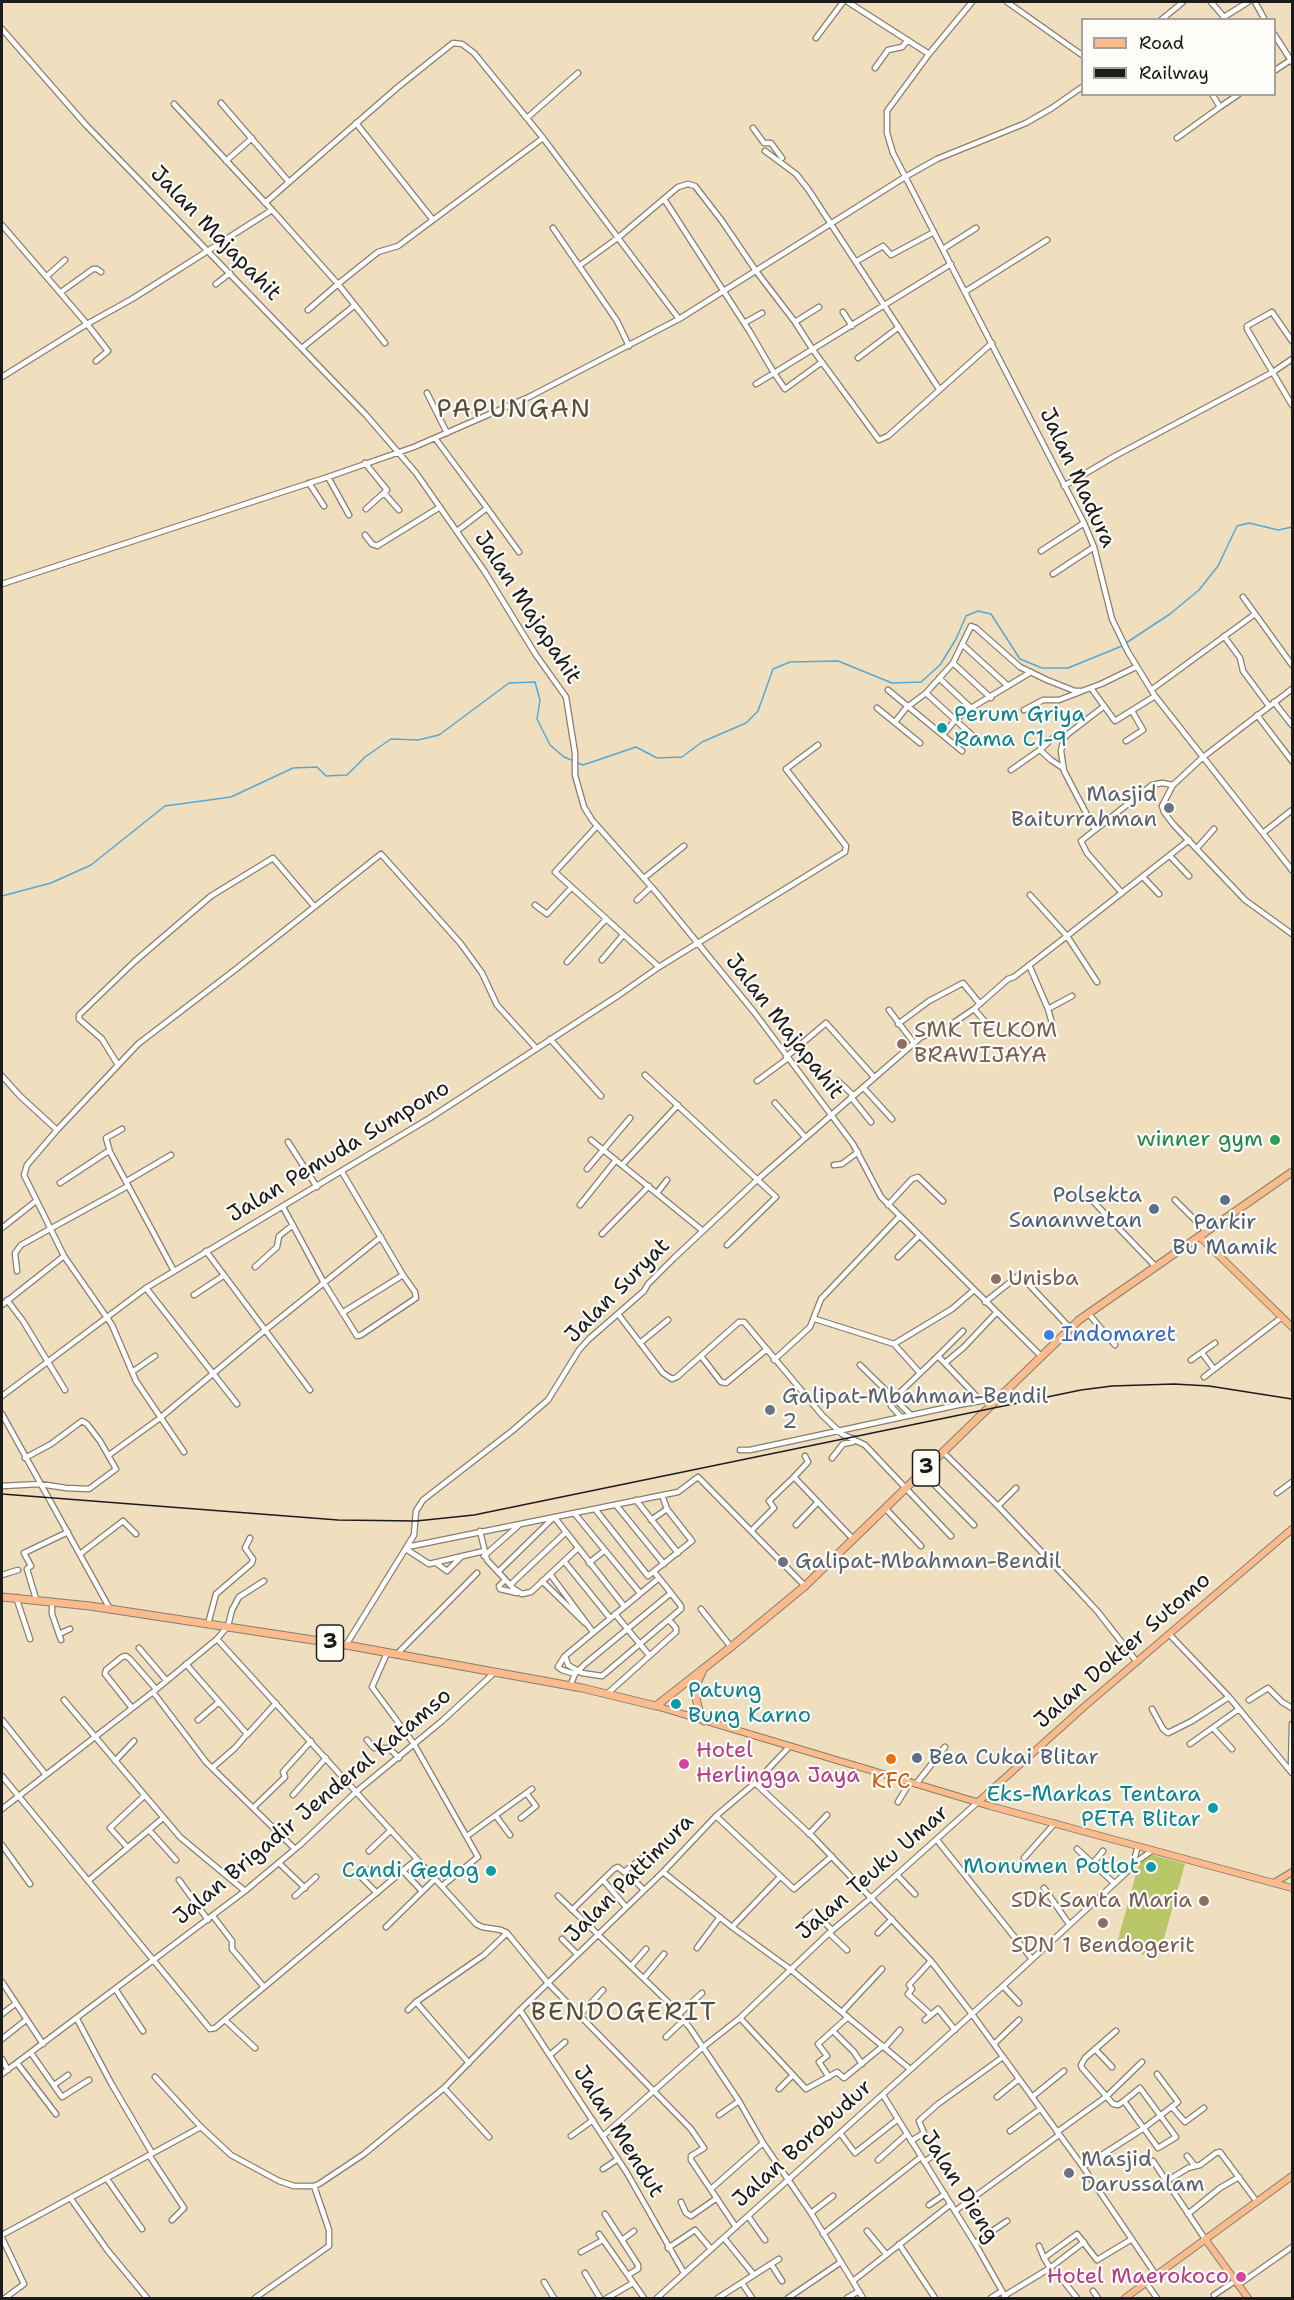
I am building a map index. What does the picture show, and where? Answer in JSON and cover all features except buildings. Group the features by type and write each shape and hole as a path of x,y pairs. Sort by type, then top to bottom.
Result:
{"highway":[{"name":"3","path":"2,1597 110,1609 346,1645 571,1685 656,1706 805,1586 1070,1328 1155,1266 1293,1172"},
{"path":"703,1670 698,1678 696,1694 699,1711 704,1720"}],"main road":[{"path":"1199,1236 1293,1327"},
{"name":"Jalan Dokter Sutomo","path":"978,1802 1293,1529"},
{"path":"656,1706 978,1802 1293,1888"},
{"path":"1274,1883 1293,1872"},
{"path":"1125,2298 1293,2176"},
{"path":"1205,2239 1248,2298"}],"street":[{"path":"816,38 843,2"},
{"path":"848,2 928,54"},
{"name":"Jalan Madura","path":"972,2 928,54 887,111 889,138 893,153 1084,523 1094,547 1112,619 1136,667 1202,758 1292,869"},
{"path":"1007,2 1081,54"},
{"path":"1162,18 1183,2"},
{"path":"1210,2 1224,17 1248,2"},
{"path":"1255,2 1264,18"},
{"name":"Jalan Majapahit","path":"2,31 85,123 366,415 416,473 566,697 575,753 576,775 584,807 597,826 644,878 756,1015 858,1152 875,1189 899,1217 1041,1356"},
{"path":"1276,36 1292,60 1276,70"},
{"path":"875,68 888,50 902,47 908,40"},
{"path":"265,203 356,123 442,51 455,43 465,46 474,53 527,118 679,319"},
{"path":"527,118 578,73"},
{"path":"2,584 328,477 435,438 529,397 679,319 937,159 1026,123 1081,88"},
{"path":"1213,96 1220,107"},
{"path":"1177,138 1236,96"},
{"path":"221,103 289,182"},
{"path":"174,104 338,284 385,343"},
{"path":"356,123 433,220"},
{"path":"753,128 764,143 771,142 782,158"},
{"path":"226,160 252,138"},
{"path":"308,310 378,252 398,246 543,138"},
{"path":"765,151 796,174 832,223 939,389"},
{"path":"579,266 619,237 678,187 688,184 695,186 879,440 888,436 992,343"},
{"path":"663,199 785,389 822,362"},
{"path":"2,377 132,299 272,210"},
{"path":"2,225 61,292 108,351 96,362"},
{"path":"553,228 617,321 629,346"},
{"path":"943,249 976,228"},
{"path":"857,261 883,246 891,255 934,232"},
{"path":"966,291 1047,240"},
{"path":"47,276 66,260"},
{"path":"756,384 951,264"},
{"path":"61,292 93,269 101,272"},
{"path":"216,284 230,273"},
{"path":"302,348 356,305"},
{"path":"795,322 819,307"},
{"path":"843,312 852,326"},
{"path":"1293,341 1272,312 1247,326 1293,405"},
{"path":"744,322 762,313"},
{"path":"858,358 899,327"},
{"path":"1064,486 1293,359"},
{"path":"427,393 447,433"},
{"path":"435,438 519,552"},
{"path":"365,463 387,489 366,509"},
{"path":"328,477 349,515"},
{"path":"309,483 324,506"},
{"path":"384,493 399,510"},
{"path":"365,535 372,544 377,546 440,507"},
{"path":"457,531 487,508"},
{"path":"1041,551 1084,523"},
{"path":"1053,573 1094,547"},
{"path":"1243,597 1293,665"},
{"path":"1151,690 1255,614"},
{"path":"895,722 909,705 926,693 953,663 968,628 974,626 1013,661 1031,672 1067,689 1082,691"},
{"path":"1224,636 1240,658 1243,671 1269,706"},
{"path":"962,644 1008,686"},
{"path":"953,663 990,698"},
{"path":"1024,710 1043,700 1059,700 1091,688 1136,667"},
{"path":"943,735 971,708 1031,672"},
{"path":"939,678 971,708"},
{"path":"1091,688 1115,721 1155,696"},
{"path":"1293,689 1202,758 1173,785 1163,804 1163,809 1173,824 1245,900 1293,934"},
{"path":"888,690 962,751"},
{"path":"926,693 974,737"},
{"path":"1274,702 1293,725"},
{"path":"1095,830 1063,769 1062,744 1068,734 1103,707"},
{"path":"877,708 920,743"},
{"path":"1126,741 1143,730 1132,711"},
{"path":"1257,715 1293,761"},
{"path":"1011,770 1057,735 1068,734"},
{"name":"Jalan Pemuda Sumpono","path":"2,1396 146,1288 430,1118 659,967 847,849 786,769 818,745"},
{"path":"1040,750 1063,769"},
{"path":"1122,893 1080,843 1152,785 1162,783 1173,785"},
{"path":"1263,833 1293,810"},
{"path":"597,826 556,869 557,875 659,967"},
{"path":"1197,848 1214,829"},
{"name":"Jalan Suryat","path":"346,1645 406,1548 416,1527 416,1511 423,1500 548,1400 583,1344 644,1291 648,1284 757,1180 914,1043 927,1033 946,1028 974,1009 1189,840"},
{"path":"644,878 684,846"},
{"path":"184,1452 132,1372 112,1325 64,1256 36,1201 24,1171 57,1130 138,1044 237,969 381,854 459,942 482,973 497,1005 536,1048"},
{"path":"1170,856 1189,876"},
{"path":"118,1065 100,1037 80,1020 79,1014 134,962 211,896 272,858 314,906"},
{"path":"1143,877 1159,894"},
{"path":"637,900 651,887"},
{"path":"535,905 547,914 571,888"},
{"path":"1030,895 1067,936 1097,982"},
{"path":"567,962 606,919"},
{"path":"602,960 623,935"},
{"path":"1029,965 1052,1023"},
{"path":"898,1024 929,1001 963,983 980,1004"},
{"path":"1048,1009 1072,996"},
{"path":"974,1009 995,1033"},
{"path":"889,1010 914,1043"},
{"path":"758,1081 826,1023 874,1077"},
{"path":"550,1039 601,1096"},
{"path":"645,1075 774,1195 775,1198 727,1245"},
{"path":"2,1076 57,1130"},
{"path":"838,1081 871,1122"},
{"path":"863,1087 892,1119"},
{"path":"776,1103 805,1137"},
{"path":"622,1165 678,1105"},
{"path":"587,1169 630,1118"},
{"path":"122,1129 106,1138 110,1152 174,1271"},
{"path":"591,1140 703,1231"},
{"path":"288,1142 316,1187"},
{"path":"60,1183 110,1152"},
{"path":"834,1165 842,1164 858,1152"},
{"path":"17,1271 15,1251 34,1237 51,1230 128,1184 171,1155"},
{"path":"580,1205 616,1160"},
{"path":"283,1207 342,1313 356,1335 362,1335 416,1298 415,1292 342,1172"},
{"path":"888,1204 905,1186 918,1177 943,1201"},
{"path":"657,1193 667,1180"},
{"path":"602,1234 649,1186"},
{"path":"1087,1195 1155,1266"},
{"path":"1175,1200 1206,1231"},
{"path":"2,1228 36,1201"},
{"path":"774,1360 806,1332 815,1317 821,1299 899,1217"},
{"path":"255,1267 278,1247 279,1236 293,1226"},
{"path":"898,1257 919,1236"},
{"path":"109,1455 160,1418 381,1237"},
{"path":"206,1251 310,1390"},
{"path":"2,1304 64,1256"},
{"path":"342,1313 404,1275"},
{"path":"985,1302 1020,1275 1070,1328"},
{"path":"194,1295 223,1276"},
{"path":"146,1288 237,1404"},
{"path":"894,1344 952,1309 974,1290"},
{"path":"7,1300 24,1321 46,1362 65,1390"},
{"path":"945,1363 996,1313"},
{"path":"1088,1313 1115,1345"},
{"path":"618,1314 663,1373 672,1379 742,1321 837,1430 846,1437 865,1445 951,1536"},
{"path":"815,1317 894,1344 920,1373"},
{"path":"1204,1377 1282,1317"},
{"path":"640,1343 668,1320"},
{"path":"901,1417 890,1404 894,1398 963,1331"},
{"path":"1191,1360 1215,1343"},
{"path":"701,1356 722,1382 726,1383 767,1349"},
{"path":"1202,1353 1214,1369"},
{"path":"132,1372 155,1356"},
{"path":"938,1356 980,1400"},
{"path":"860,1365 911,1415"},
{"path":"740,1450 750,1450 998,1398"},
{"path":"2,1414 110,1609"},
{"path":"2,1486 40,1484 83,1490 93,1487 116,1470 116,1465 90,1428 82,1421 51,1444 25,1458"},
{"path":"832,1458 843,1444 853,1442 853,1438"},
{"path":"943,1452 998,1506 1098,1612 1137,1662"},
{"path":"752,1530 774,1508 769,1501 808,1462 805,1456"},
{"path":"922,1472 974,1525"},
{"path":"406,1548 681,1491 694,1478 700,1477 805,1586"},
{"path":"794,1477 853,1539"},
{"path":"1277,1493 1293,1482"},
{"path":"998,1506 1016,1488"},
{"path":"648,1576 692,1541 667,1509 662,1495"},
{"path":"636,1500 678,1553"},
{"path":"796,1525 818,1502"},
{"path":"616,1505 664,1564"},
{"path":"885,1508 921,1546"},
{"path":"596,1509 653,1582"},
{"path":"651,1520 667,1509"},
{"path":"575,1514 640,1593"},
{"path":"554,1519 624,1606"},
{"path":"498,1572 554,1519"},
{"path":"80,1554 123,1521 136,1534"},
{"path":"406,1548 425,1563 436,1563 484,1553 519,1525"},
{"path":"36,1599 27,1569 30,1565 24,1554 68,1532"},
{"path":"480,1532 484,1553 498,1572 519,1593"},
{"path":"510,1585 566,1533"},
{"path":"208,1624 216,1594 252,1563 245,1548 250,1538"},
{"path":"506,1580 499,1586 500,1590 529,1594 577,1549"},
{"path":"589,1563 604,1551"},
{"path":"436,1563 447,1571 462,1556"},
{"path":"564,1562 610,1618"},
{"path":"2,1575 18,1570"},
{"path":"654,1572 682,1608 602,1676 576,1674 562,1670 558,1666 564,1657 658,1578"},
{"path":"396,1654 477,1573"},
{"path":"550,1574 585,1623"},
{"path":"2,1809 217,1639 228,1626 232,1610 239,1597 264,1581"},
{"path":"542,1581 593,1632"},
{"path":"571,1685 576,1674 671,1593"},
{"path":"16,1598 30,1639"},
{"path":"52,1601 52,1614 60,1637 70,1629"},
{"path":"701,1609 731,1647"},
{"path":"615,1614 649,1655"},
{"path":"608,1693 676,1632 676,1628 669,1620"},
{"path":"1170,1635 1229,1697 1292,1772"},
{"path":"217,1639 477,1925 507,1933 548,1983 692,2129 703,2146 691,2156 691,2160 736,2227"},
{"path":"139,1648 166,1680"},
{"path":"387,1653 372,1686 414,1744 478,1859 441,1886"},
{"path":"132,1708 105,1675 105,1670 126,1656 212,1768 296,1849"},
{"path":"564,1657 576,1674"},
{"path":"186,1664 246,1732 247,1736"},
{"name":"Jalan Brigadir Jenderal Katamso","path":"2,2074 245,1892 296,1849 357,1791 399,1758 494,1673"},
{"path":"1249,1700 1268,1688 1287,1707 1293,1708"},
{"path":"1152,1709 1163,1729 1168,1733 1192,1721 1229,1697"},
{"path":"64,1700 163,1818 196,1853 245,1892"},
{"path":"198,1720 219,1702"},
{"path":"212,1768 247,1736 276,1703"},
{"path":"1190,1744 1239,1709"},
{"path":"2,1720 46,1775"},
{"path":"1292,1772 1293,1724"},
{"path":"1213,1728 1232,1749"},
{"path":"367,1740 374,1748 389,1748 399,1758"},
{"path":"114,1761 134,1741"},
{"path":"253,1808 285,1777 283,1772 311,1741"},
{"name":"Jalan Pattimura","path":"314,2186 364,2154 444,2088 519,2010 663,1872 716,1816 755,1783 789,1747"},
{"path":"898,1803 945,1747"},
{"path":"293,1795 326,1758"},
{"path":"2,1776 207,2027 215,2028 417,1859"},
{"path":"755,1783 832,1856 931,1961 1083,2167 1156,2275"},
{"path":"467,1836 532,1789"},
{"path":"521,1818 536,1807 527,1794"},
{"path":"128,1848 110,1828 144,1796"},
{"name":"Jalan Teuku Umar","path":"603,2136 702,2048 740,2018 830,1932 978,1802"},
{"path":"809,1834 827,1815"},
{"path":"496,1816 510,1835"},
{"path":"716,1816 794,1889 832,1856"},
{"path":"88,1881 163,1818"},
{"path":"1024,1858 1055,1823"},
{"path":"149,1830 176,1860"},
{"path":"369,1851 391,1830"},
{"path":"937,1840 1032,1959"},
{"path":"2,1845 30,1884"},
{"path":"1133,1864 1138,1846"},
{"path":"1077,1849 1094,1862 1114,1883"},
{"name":"Jalan Borobudur","path":"657,2298 1004,1986 1133,1864 1153,1850"},
{"path":"1094,1862 1103,1851"},
{"path":"572,1910 616,1867 624,1872 646,1855"},
{"path":"279,1863 305,1888"},
{"path":"371,1868 362,1878 377,1893"},
{"path":"404,1872 420,1889"},
{"path":"663,1872 732,1927 790,1969 910,2069"},
{"path":"897,1875 915,1894"},
{"path":"295,1896 316,1877"},
{"path":"732,1927 780,1877"},
{"path":"386,1927 435,1879"},
{"path":"179,1880 208,1920"},
{"path":"603,1880 626,1907"},
{"path":"634,1880 644,1890"},
{"path":"1044,1888 1069,1924"},
{"path":"558,1896 644,1978 684,2020 811,2213 863,2298"},
{"path":"806,1919 814,1912 847,1950"},
{"path":"213,1916 232,1941 232,1949 264,1987"},
{"path":"697,1947 720,1917"},
{"path":"878,1933 892,1918"},
{"path":"408,2010 484,1954 507,1933"},
{"path":"562,1939 577,1954"},
{"path":"631,1966 646,1949"},
{"path":"644,1978 664,1954"},
{"path":"930,2014 908,1994 912,1989 909,1985 931,1961"},
{"path":"842,2012 882,1969"},
{"path":"2,1982 43,2044"},
{"path":"1004,1986 1019,2003"},
{"path":"116,1989 143,2031"},
{"path":"580,2015 603,1990"},
{"path":"679,2014 702,1993"},
{"path":"416,2002 469,2063"},
{"path":"2,2014 15,2004"},
{"path":"925,2020 938,2009 955,2030"},
{"name":"Jalan Mendut","path":"519,2010 627,2173 684,2273"},
{"path":"829,2077 819,2062 827,2056 817,2044 848,2017"},
{"path":"740,2018 807,2090 837,2072 844,2078 884,2047 900,2030"},
{"path":"77,2019 150,2154 184,2208 172,2220"},
{"path":"2,2039 26,2020"},
{"path":"225,2020 255,2048"},
{"path":"666,2037 684,2020"},
{"path":"994,2044 1019,2020"},
{"path":"833,2031 854,2052 862,2064"},
{"path":"1116,2031 1081,2065 1103,2099 1115,2106 1140,2088 1175,2133 1175,2138 1159,2148 1124,2101"},
{"path":"550,2055 566,2042"},
{"path":"1095,2049 1112,2067"},
{"path":"31,2053 62,2097 89,2080"},
{"path":"911,2141 924,2133 921,2119 1003,2057"},
{"path":"2,2059 8,2070"},
{"path":"955,2211 1103,2099 1142,2062"},
{"path":"17,2063 56,2114"},
{"path":"1032,2097 1064,2071"},
{"path":"1083,2167 1144,2128 1178,2100 1157,2074"},
{"path":"54,2085 68,2075"},
{"path":"779,2089 793,2075"},
{"path":"155,2077 228,2153 284,2183 294,2186 314,2186 329,2230 329,2246 255,2298"},
{"path":"997,2097 1019,2079"},
{"path":"444,2088 489,2137"},
{"name":"Jalan Dieng","path":"883,2095 975,2243 1004,2295"},
{"path":"719,2115 739,2102"},
{"path":"1172,2107 1185,2122 1204,2108"},
{"path":"1010,2131 1041,2109"},
{"path":"840,2133 855,2153 898,2119"},
{"path":"571,2136 593,2120"},
{"path":"3,2298 24,2284 2,2237 201,2127"},
{"path":"878,2160 907,2134"},
{"path":"711,2189 764,2143"},
{"path":"824,2234 923,2160 938,2152"},
{"path":"1167,2181 1220,2152 1257,2202"},
{"path":"1187,2156 1195,2166"},
{"path":"603,2169 618,2159"},
{"path":"1153,2161 1205,2239"},
{"path":"1188,2214 1239,2177"},
{"path":"107,2179 142,2229"},
{"path":"929,2205 945,2194"},
{"path":"811,2213 833,2196"},
{"path":"681,2202 686,2213 691,2216 717,2198"},
{"path":"71,2199 119,2266 146,2297"},
{"path":"853,2281 951,2204"},
{"path":"605,2214 639,2267 628,2276"},
{"path":"748,2216 765,2240"},
{"path":"975,2243 1007,2221"},
{"path":"668,2248 695,2230 711,2249"},
{"path":"622,2240 634,2231"},
{"path":"867,2231 886,2254"},
{"path":"599,2234 644,2298"},
{"path":"1044,2258 1077,2234 1098,2260 1132,2239"},
{"path":"724,2238 754,2275"},
{"path":"581,2252 603,2240"},
{"path":"991,2298 1004,2295 1050,2268 1084,2242"},
{"path":"898,2244 935,2298"},
{"path":"1039,2246 1050,2268"},
{"path":"1214,2295 1293,2247"},
{"path":"722,2298 779,2259"},
{"path":"788,2298 841,2262"},
{"path":"771,2264 782,2281"},
{"path":"585,2274 600,2298"},
{"path":"544,2282 554,2298"},
{"path":"607,2298 633,2283"},
{"path":"742,2283 752,2298"},
{"path":"1065,2283 1077,2298"},
{"path":"1146,2283 1157,2298"},
{"path":"847,2298 859,2291"},
{"path":"1092,2291 1098,2298"}],"green space":[{"path":"1142,1852 1185,1864 1158,1959 1116,1947"}],"waterway":[{"path":"1126,643 1170,614 1199,590 1218,566 1237,526 1249,523 1278,530 1292,527"},
{"path":"578,763 583,765 636,747 657,758 682,757 702,742 746,723 758,711 773,669 790,662 838,661 892,683 921,682 940,665 956,639 966,616 978,611 991,614 1020,659 1042,668 1068,668 1122,646"},
{"path":"2,896 51,883 91,865 165,806 231,797 293,768 317,767 326,776 347,775 365,757 391,739 418,740 439,735 509,683 535,682 540,700 537,719 550,745 564,757 574,761"}],"railway":[{"path":"2,1494 338,1520 416,1521 474,1515 1081,1390 1112,1386 1174,1384 1209,1386 1292,1399"}],"place":[{"name":"Perum Griya Rama C1-9","path":"942,728"},
{"name":"Masjid Baiturrahman","path":"1169,808"},
{"name":"SMK TELKOM BRAWIJAYA","path":"902,1044"},
{"name":"winner gym","path":"1275,1140"},
{"name":"Parkir Bu Mamik","path":"1225,1200"},
{"name":"Polsekta Sananwetan","path":"1154,1209"},
{"name":"Unisba","path":"996,1279"},
{"name":"Indomaret","path":"1049,1335"},
{"name":"Galipat-Mbahman-Bendil 2","path":"770,1410"},
{"name":"Galipat-Mbahman-Bendil","path":"783,1562"},
{"name":"Patung Bung Karno","path":"676,1704"},
{"name":"Bea Cukai Blitar","path":"917,1758"},
{"name":"KFC","path":"891,1759"},
{"name":"Hotel Herlingga Jaya","path":"684,1764"},
{"name":"Eks-Markas Tentara PETA Blitar","path":"1213,1808"},
{"name":"Monumen Potlot","path":"1151,1867"},
{"name":"Candi Gedog","path":"491,1871"},
{"name":"SDK Santa Maria","path":"1204,1901"},
{"name":"SDN 1 Bendogerit","path":"1103,1923"},
{"name":"Masjid Darussalam","path":"1069,2173"},
{"name":"Hotel Maerokoco","path":"1241,2277"}],"district":[{"name":"PAPUNGAN","path":"514,410"},
{"name":"BENDOGERIT","path":"624,2013"}]}
